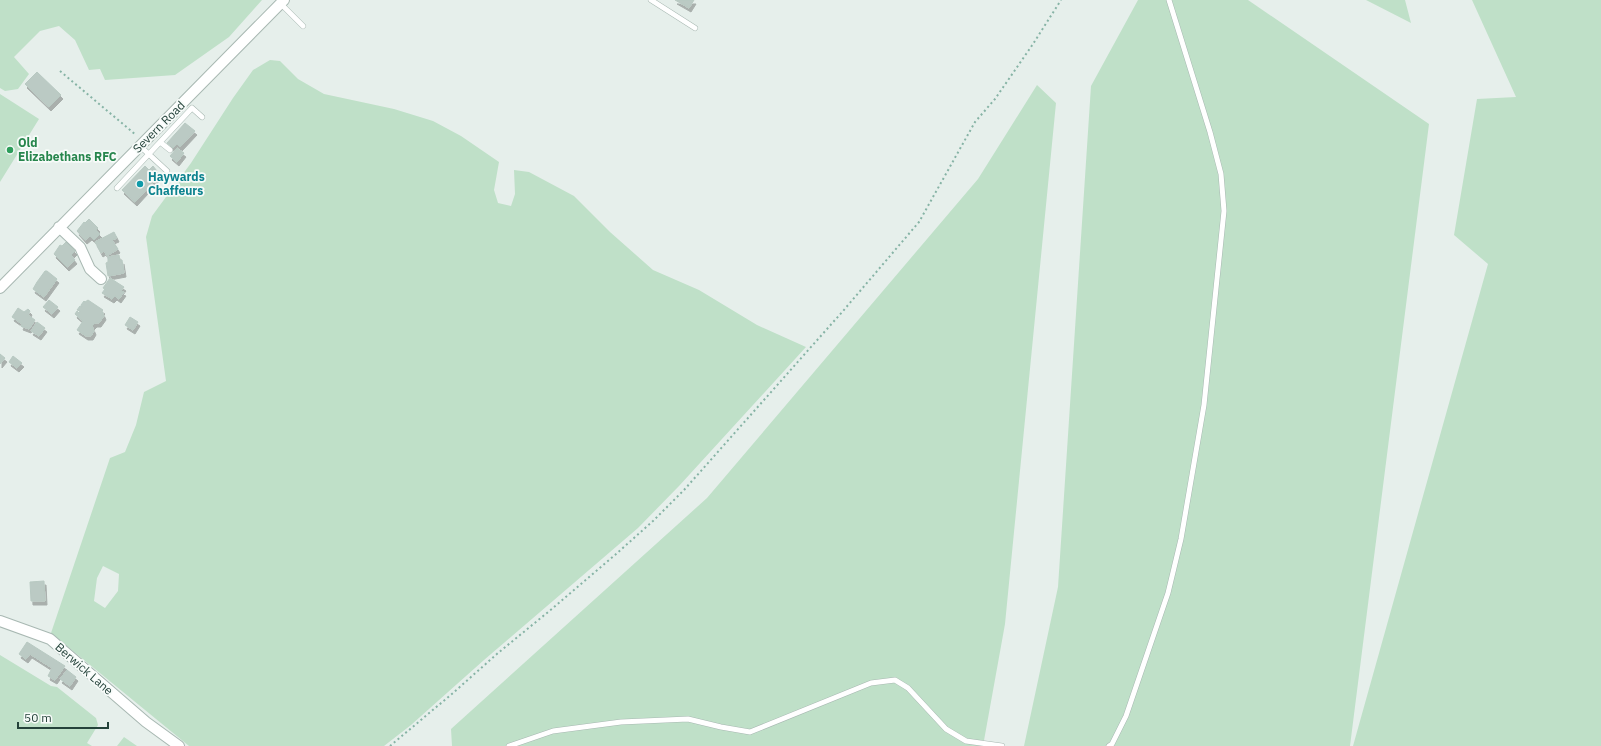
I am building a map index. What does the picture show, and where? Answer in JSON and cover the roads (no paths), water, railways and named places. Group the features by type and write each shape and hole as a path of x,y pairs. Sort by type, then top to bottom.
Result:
{"street":[{"name":"Severn Road","path":"0,288 282,2"},
{"path":"59,227 80,247 90,269 101,278"},
{"name":"Berwick Lane","path":"0,621 50,639 146,722 179,746"}],"lane":[{"path":"651,0 695,28"},
{"path":"1109,746 1112,744 1128,709 1168,593 1181,539 1204,405 1224,211 1221,174 1210,132 1169,0"},
{"path":"282,2 303,26"},
{"path":"117,188 192,108 202,117"},
{"path":"160,142 170,150"},
{"path":"142,144 148,154 167,171"},
{"path":"509,746 553,731 621,722 688,718 721,727 750,732 871,683 895,680 908,688 946,728 953,733 966,741 1002,746"}],"place":[{"name":"Old Elizabethans RFC","path":"10,150"},
{"name":"Haywards Chaffeurs","path":"140,184"}]}
